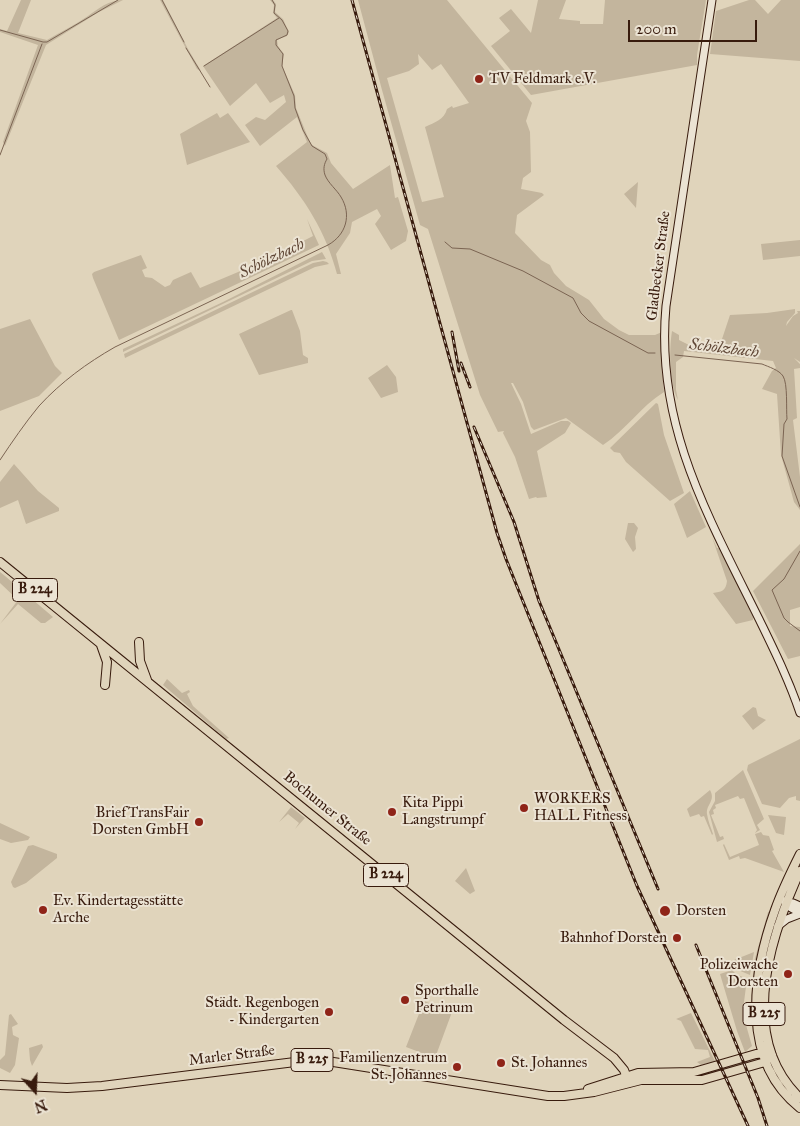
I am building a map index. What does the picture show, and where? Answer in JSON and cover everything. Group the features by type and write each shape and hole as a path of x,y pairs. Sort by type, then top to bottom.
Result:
{"main road":[{"name":"Gladbecker Straße","path":"712,0 666,306 668,382 675,424 689,471 781,665 800,699"},
{"name":"Bochumer Straße","path":"0,562 564,1020 606,1050 622,1067 628,1080"},
{"path":"139,642 140,661 146,680"},
{"path":"100,643 107,662 105,685"},
{"name":"Gladbecker Straße","path":"781,665 800,713"},
{"name":"B 225","path":"762,1052 757,1025 756,996 765,944 800,854"},
{"name":"B 225","path":"772,1055 765,1029 764,1002 767,971 782,901 800,871"},
{"path":"782,901 800,906"},
{"path":"782,901 800,914"},
{"path":"778,926 787,919 800,914"},
{"path":"628,1080 650,1072 694,1072 762,1052 772,1055 784,1080 800,1098"},
{"path":"762,1052 765,1062 778,1086 800,1108"},
{"path":"628,1080 702,1080 765,1062 772,1055"},
{"name":"Marler Straße","path":"0,1085 67,1088 102,1086 311,1060 556,1097 594,1092 628,1080"},
{"path":"647,1080 656,1077 690,1076 694,1072"}],"shaded area":[{"path":"21,0 31,0 18,33 47,40 104,5 113,1 123,0 99,12 46,45 5,146 3,142 38,45 0,32 0,29 7,31"},
{"path":"160,0 163,0 201,71 197,69"},
{"path":"270,0 273,0 276,4 275,12 283,19 289,32 287,36 277,40 278,46 284,54 282,66 295,95 296,108 309,140 312,145 327,153 331,163 353,189 390,165 395,198 398,197 408,231 406,241 391,250 375,224 381,216 377,209 352,222 350,233 336,254 341,274 337,274 321,230 296,191 276,166 307,142 297,117 260,146 245,125 256,117 265,120 286,102 284,95 270,103 256,83 230,106 203,66 277,18 273,13 274,5"},
{"path":"358,0 447,0 532,103 526,121 530,132 531,172 523,178 521,189 544,195 517,215 515,233 541,260 550,265 554,273 566,286 589,300 604,319 619,330 629,335 655,335 662,332 661,348 664,392 603,445 566,418 534,430 531,427 523,402 513,383 511,383 521,404 531,434 561,421 571,423 565,433 537,451 547,497 529,499 515,457 503,433 504,431 498,432 480,395 428,229 420,225","holes":["418,54 432,70 441,64 469,103 453,108 452,106 436,122 425,127 444,197 422,202 387,78 409,71 419,64"]},
{"path":"538,0 566,0 559,19 580,21 580,24 603,24 605,0 706,0 697,65 531,95 491,46 510,31 499,18 511,9 531,33"},
{"path":"749,0 755,0 768,14 781,0 800,0 800,61 710,54 716,11"},
{"path":"217,113 220,118 228,113 250,142 187,165 180,134"},
{"path":"638,182 636,208 624,194"},
{"path":"307,219 319,245 119,340 93,278 92,274 94,272 141,255 147,268 142,270 145,277 152,278 165,287 170,285 173,280 191,272 200,288 262,262 313,236"},
{"path":"800,240 800,256 763,260 761,244"},
{"path":"322,252 326,259 312,261 123,352 123,349 223,302"},
{"path":"323,261 329,264 315,267 125,358 124,354 313,263"},
{"path":"795,309 795,313 786,326 793,316 798,313 797,311 800,311 800,362 794,358 800,364 800,368 794,369 797,418 793,420 800,477 800,510 794,502 781,455 777,394 762,389 772,371 776,368 773,361 684,351 683,357 676,362 678,400 671,376 670,357 672,331 679,335 679,340 691,346 714,347 722,339 730,315"},
{"path":"291,310 300,331 303,355 308,358 308,363 259,375 239,334"},
{"path":"30,319 55,366 62,373 39,396 0,411 0,329"},
{"path":"387,365 396,377 398,392 381,398 368,378"},
{"path":"656,403 658,404 664,435 684,493 670,501 626,462 620,453 614,452 610,448"},
{"path":"14,464 38,491 59,508 59,511 26,524 18,500 0,508 0,482"},
{"path":"690,491 706,527 687,538 674,504"},
{"path":"628,523 634,523 638,528 635,537 636,549 633,552 625,539"},
{"path":"712,537 717,548 720,548 753,620 736,624 713,593 723,590 726,587 727,581"},
{"path":"800,544 800,607 790,610 790,626 800,627 800,656 788,659 753,591"},
{"path":"0,572 53,617 45,623 41,623 18,604 0,624 18,600 0,583"},
{"path":"167,679 182,693 189,690 190,692 187,694 193,706 229,738 226,739 163,685"},
{"path":"753,707 756,708 758,716 766,720 753,730 742,716"},
{"path":"800,739 800,801 796,800 796,796 789,798 780,808 762,804 747,770 748,765"},
{"path":"743,770 764,819 757,825 760,830 755,833 757,830 744,798 740,799 738,796 715,805 714,814 711,815 720,837 723,836 724,839 717,842 709,812 715,801 715,793"},
{"path":"710,790 712,797 707,814 712,835 704,816 701,817 699,814 690,817 687,809"},
{"path":"291,807 305,818 295,829 299,823 288,814 279,822"},
{"path":"768,815 786,817 784,835 776,833"},
{"path":"0,823 30,837 28,840 11,843 0,839"},
{"path":"761,832 763,835 769,836 774,850 772,851 784,872 745,858 740,859 739,856 729,860 724,844 730,857 759,845 755,834"},
{"path":"33,845 57,854 57,858 26,883 15,888 11,882 28,846"},
{"path":"466,868 475,891 470,894 455,881"},
{"path":"771,911 753,986 750,1013 754,962 768,912"},
{"path":"754,952 750,975 738,970 734,960"},
{"path":"732,970 747,979 744,1002 746,1025 752,1046 745,1052 720,974"},
{"path":"424,1001 452,1012 435,1058 406,1047"},
{"path":"691,1013 715,1061 701,1065 697,1062 710,1057 708,1050 695,1049 681,1021 676,1019"},
{"path":"11,1014 18,1024 12,1027 13,1035 19,1038 15,1065 10,1073 0,1068 0,1060 5,1055 9,1015"},
{"path":"42,1044 43,1047 32,1066 29,1048"}],"waterway":[{"path":"0,30 47,42 118,0"},
{"path":"162,0 184,42"},
{"name":"Schölzbach","path":"0,460 47,397 94,360 115,347 328,245 343,230 346,217 344,204 325,175 324,167 327,159 325,154 312,146 303,130 295,108 294,96 282,66 283,54 276,45 276,40 287,35 288,31 282,20 274,13 275,5 272,0"},
{"path":"204,66 279,18"},
{"path":"0,155 42,44"},
{"path":"186,48 210,87"},
{"name":"Schölzbach","path":"445,242 452,248 470,249 523,271 573,298 581,313 589,321 648,353 655,353"},
{"name":"Schölzbach","path":"675,355 762,364 776,370 783,376 786,390 787,419 784,424 782,456 800,507"},
{"name":"Schölzbach","path":"800,551 784,579 772,590 784,618 800,631"}],"railway":[{"path":"352,0 497,533 506,559 637,886 748,1126"},
{"path":"452,332 459,371"},
{"path":"461,363 470,387"},
{"path":"474,427 514,522 539,601 658,889"},
{"path":"696,945 758,1098 767,1126"}],"place":[{"name":"TV Feldmark e.V.","path":"479,79"},
{"name":"WORKERS HALL Fitness","path":"524,808"},
{"name":"Kita Pippi Langstrumpf","path":"392,812"},
{"name":"BriefTransFair Dorsten GmbH","path":"199,822"},
{"name":"Ev. Kindertagesstätte Arche","path":"43,910"},
{"name":"Dorsten","path":"665,911"},
{"name":"Bahnhof Dorsten","path":"677,938"},
{"name":"Polizeiwache Dorsten","path":"788,974"},
{"name":"Sporthalle Petrinum","path":"405,1000"},
{"name":"Städt. Regenbogen - Kindergarten","path":"329,1012"},
{"name":"St. Johannes","path":"501,1063"},
{"name":"Familienzentrum St. Johannes","path":"457,1067"}]}
